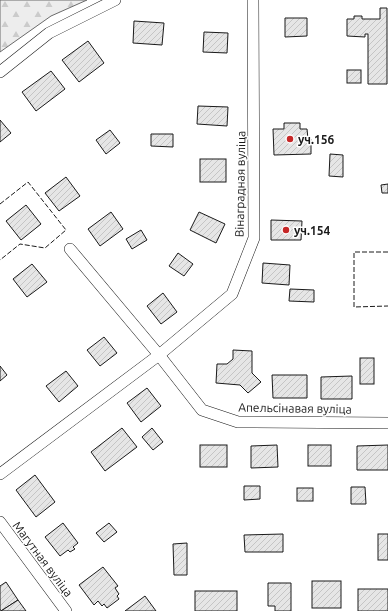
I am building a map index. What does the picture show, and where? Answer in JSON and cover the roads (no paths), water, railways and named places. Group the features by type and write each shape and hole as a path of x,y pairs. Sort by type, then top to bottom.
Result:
{"street":[{"path":"0,72 49,33 115,0"},
{"name":"Вінаградная вуліца","path":"0,474 159,355 232,294 254,238 253,0"},
{"path":"70,249 159,355"},
{"name":"Апельсінавая вуліца","path":"159,355 202,410 238,422 388,423"},
{"name":"Магутная вуліца","path":"0,522 66,611"}],"place":[{"name":"уч.156","path":"290,139"},
{"name":"уч.154","path":"286,230"}]}
